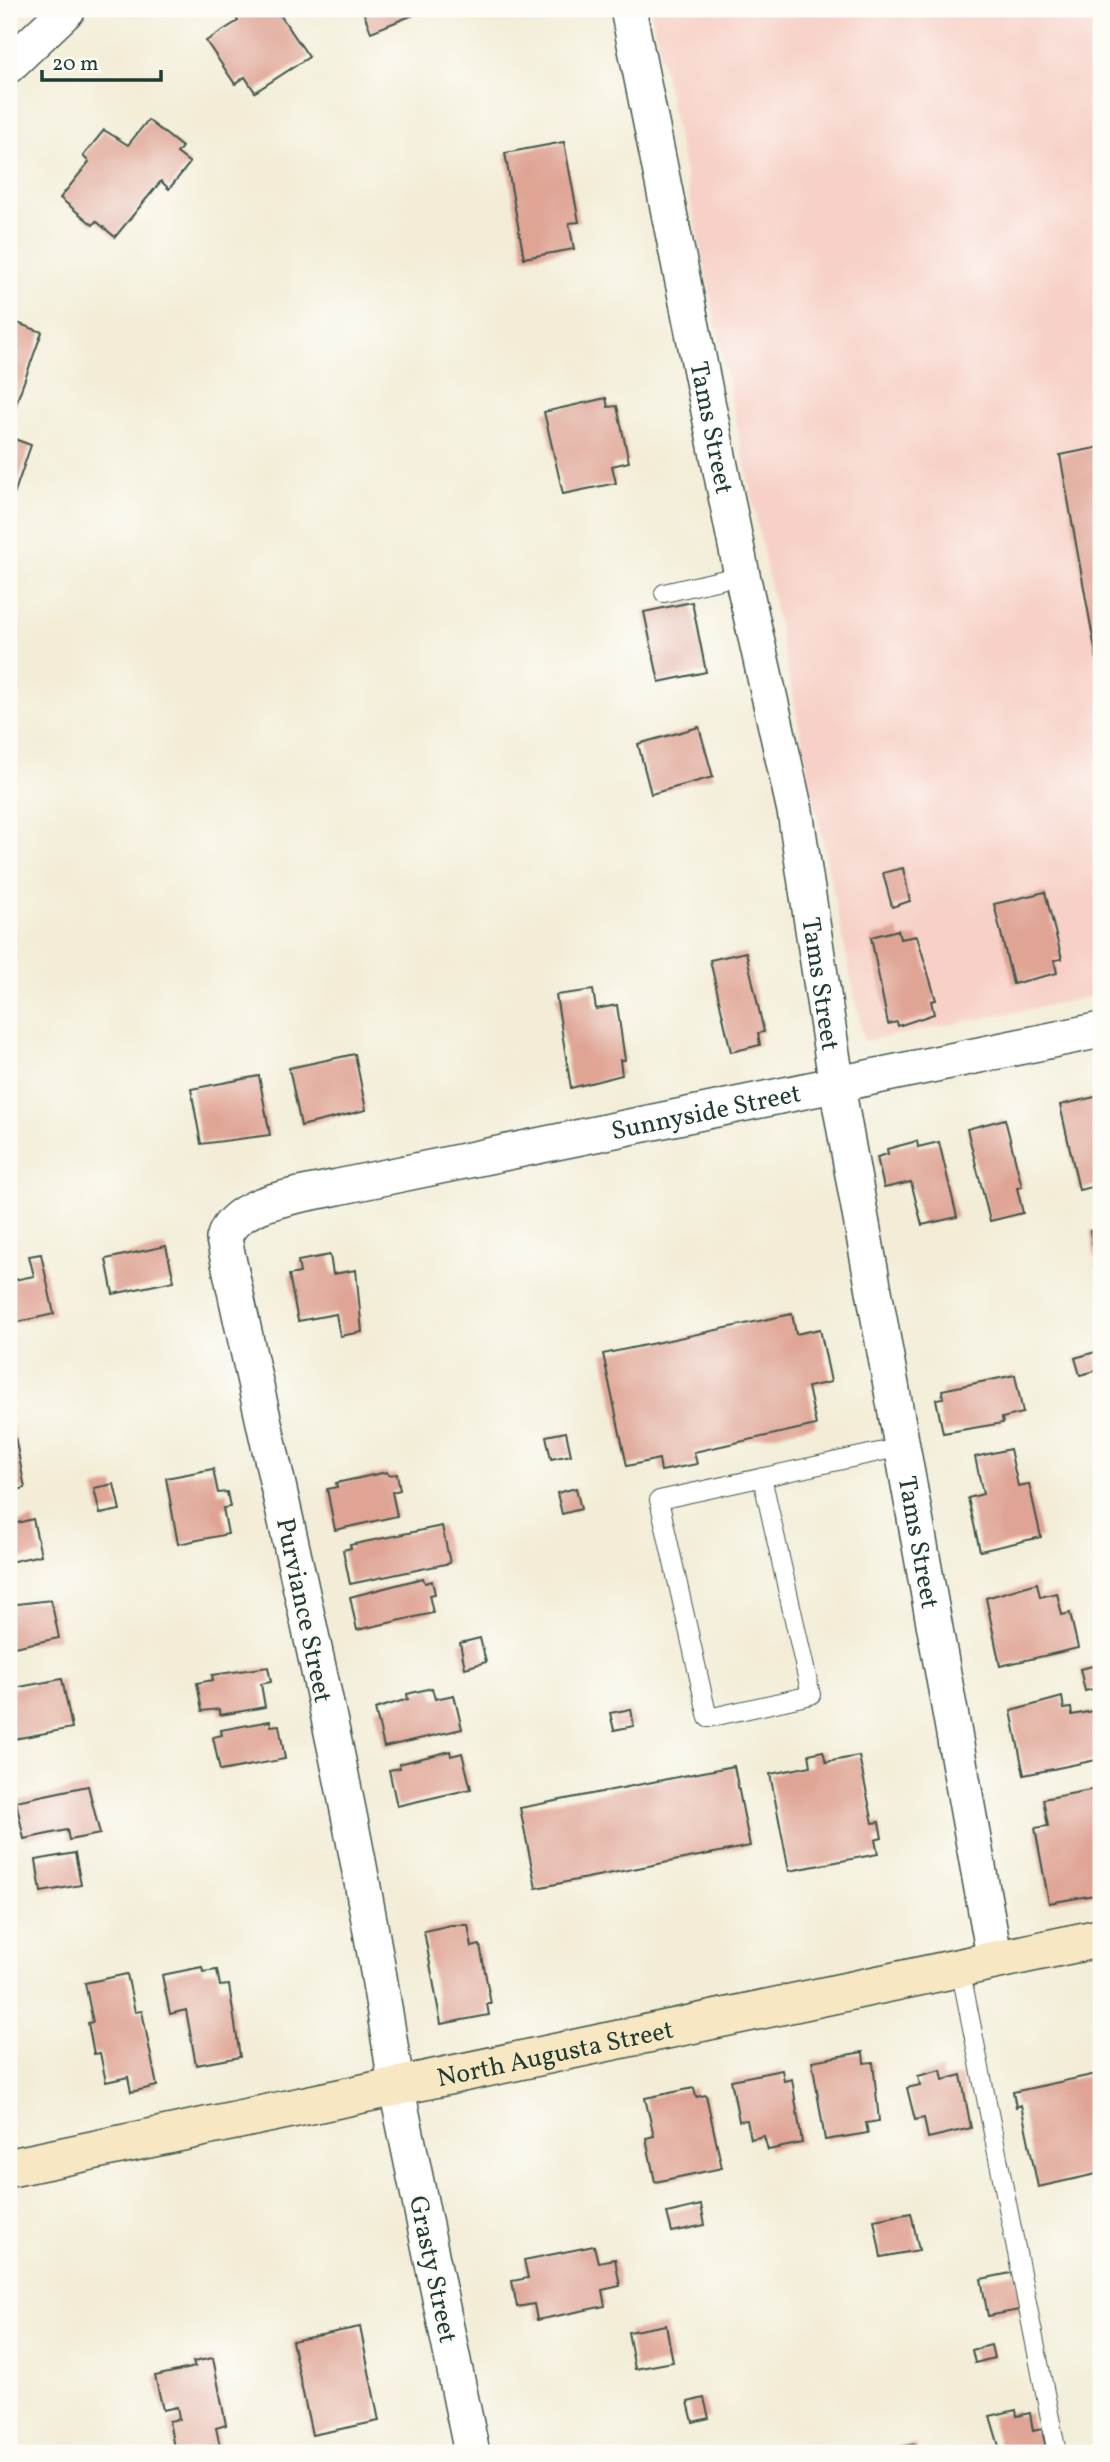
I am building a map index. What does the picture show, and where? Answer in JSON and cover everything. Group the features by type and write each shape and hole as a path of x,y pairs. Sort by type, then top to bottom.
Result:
{"main road":[{"name":"North Augusta Street","path":"9,2168 1101,1938"}],"street":[{"path":"9,65 68,9"},
{"name":"Tams Street","path":"628,9 742,576 796,811 837,1086 902,1447 978,1964"},
{"name":"Sunnyside Street","path":"311,1193 1101,1030"},
{"name":"Purviance Street","path":"311,1193 245,1210 229,1225 225,1239 325,1703 396,2085"},
{"name":"Grasty Street","path":"396,2085 472,2453"}],"lane":[{"path":"664,593 742,576"},
{"path":"762,1477 811,1695 708,1718 659,1500 762,1477 902,1447"},
{"path":"978,1964 1057,2453"}],"shaded area":[{"path":"651,9 1101,9 1101,995 864,1041"}],"building":[{"path":"246,9 276,9 309,57 255,92 245,77 235,84 206,41 238,21 235,16"},
{"path":"362,9 428,9 371,32"},
{"path":"148,120 182,147 177,153 190,163 169,189 161,181 115,237 96,221 93,225 60,198 89,162 83,156 104,130 128,145"},
{"path":"564,142 579,222 569,223 574,249 524,258 505,153"},
{"path":"9,320 42,332 9,423"},
{"path":"606,398 608,407 617,406 629,462 612,466 616,483 563,494 544,412"},
{"path":"9,437 31,445 11,503 9,502"},
{"path":"1101,447 1101,677 1100,677 1060,455"},
{"path":"692,602 706,672 659,682 644,612"},
{"path":"699,727 713,777 651,794 638,744"},
{"path":"903,868 910,901 892,907 883,873"},
{"path":"1045,892 1062,959 1054,960 1057,973 1013,984 994,904"},
{"path":"898,930 900,939 917,936 936,1000 931,1001 934,1014 898,1026 897,1022 888,1024 871,937"},
{"path":"746,952 764,1032 758,1033 760,1045 731,1052 710,960"},
{"path":"593,990 596,1009 617,1005 625,1060 620,1060 622,1075 571,1088 556,995"},
{"path":"355,1054 366,1110 301,1126 289,1068"},
{"path":"259,1076 270,1135 201,1144 191,1089"},
{"path":"1099,1096 1101,1185 1079,1190 1060,1105"},
{"path":"1005,1119 1022,1187 1017,1188 1023,1213 990,1221 967,1129"},
{"path":"917,1141 918,1147 939,1142 957,1217 922,1225 911,1182 884,1188 877,1157 888,1154 887,1149"},
{"path":"1101,1229 1101,1287 1100,1287 1090,1231"},
{"path":"166,1246 174,1281 113,1294 106,1259"},
{"path":"41,1254 54,1314 13,1323 9,1281 34,1276 29,1256"},
{"path":"330,1255 333,1274 356,1270 362,1332 340,1336 336,1314 298,1321 289,1275 300,1273 298,1261"},
{"path":"792,1314 796,1334 820,1329 831,1382 808,1387 816,1425 694,1452 697,1464 661,1471 659,1459 627,1466 603,1354"},
{"path":"1095,1352 1099,1370 1080,1375 1075,1358"},
{"path":"1015,1375 1023,1413 1002,1418 1003,1423 943,1433 936,1399 943,1398 942,1390"},
{"path":"12,1421 25,1488 9,1492 9,1422"},
{"path":"566,1432 571,1455 551,1459 546,1436"},
{"path":"1010,1449 1018,1486 1029,1484 1041,1537 980,1551 968,1498 983,1494 975,1457"},
{"path":"213,1469 218,1493 227,1492 230,1507 223,1508 228,1534 178,1544 166,1478"},
{"path":"387,1472 388,1475 397,1474 400,1490 392,1492 397,1516 335,1530 327,1489 337,1487 336,1483"},
{"path":"114,1484 120,1510 100,1514 94,1488"},
{"path":"576,1488 581,1509 562,1514 557,1493"},
{"path":"33,1519 41,1555 9,1562 9,1525"},
{"path":"442,1526 450,1563 350,1584 343,1550 351,1548 350,1545"},
{"path":"423,1578 425,1583 432,1581 435,1594 429,1595 433,1613 357,1630 350,1597"},
{"path":"1037,1583 1040,1597 1057,1593 1062,1615 1070,1613 1078,1648 1000,1666 986,1598"},
{"path":"51,1600 59,1638 9,1648 9,1605"},
{"path":"480,1638 486,1662 465,1668 460,1643"},
{"path":"1101,1664 1101,1687 1085,1691 1080,1669"},
{"path":"268,1667 271,1682 261,1684 265,1707 220,1715 219,1709 202,1711 197,1683 213,1680 212,1675"},
{"path":"62,1679 72,1728 9,1740 9,1689"},
{"path":"432,1688 435,1699 454,1695 462,1729 384,1747 375,1709 408,1699 407,1694"},
{"path":"1062,1697 1064,1709 1071,1708 1072,1715 1093,1711 1101,1759 1024,1775 1011,1711"},
{"path":"631,1709 634,1726 614,1730 610,1713"},
{"path":"270,1721 271,1726 279,1725 285,1759 220,1771 213,1737 222,1735 221,1730"},
{"path":"450,1751 451,1756 462,1753 471,1789 397,1806 389,1770 400,1768 399,1764"},
{"path":"823,1751 826,1762 859,1756 873,1823 879,1822 882,1838 875,1840 878,1854 789,1871 770,1774 811,1766 809,1754"},
{"path":"734,1766 750,1846 536,1888 520,1808"},
{"path":"88,1786 100,1834 69,1840 67,1830 24,1839 16,1801"},
{"path":"1101,1788 1101,1876 1097,1877 1100,1894 1049,1903 1035,1828 1048,1826 1043,1799"},
{"path":"75,1853 81,1885 41,1892 36,1860"},
{"path":"451,1925 468,1925 472,1947 480,1945 491,2004 487,2004 489,2015 441,2024 424,1931"},
{"path":"202,1967 203,1972 217,1970 220,1986 229,1985 240,2057 196,2065 186,2010 170,2014 162,1975"},
{"path":"127,1974 135,2012 142,2011 157,2086 131,2092 128,2077 106,2082 100,2053 94,2054 88,2023 93,2022 85,1983"},
{"path":"863,2052 864,2063 873,2062 879,2121 866,2123 868,2133 825,2140 812,2061"},
{"path":"782,2070 784,2081 792,2079 802,2143 768,2150 764,2136 751,2139 747,2120 739,2121 731,2080"},
{"path":"941,2070 943,2080 961,2075 971,2128 928,2138 924,2118 915,2120 907,2088 920,2085 918,2076"},
{"path":"1101,2073 1101,2173 1038,2187 1021,2105 1016,2107 1013,2092"},
{"path":"694,2088 696,2097 706,2095 722,2168 655,2182 646,2138 654,2136 645,2098"},
{"path":"701,2205 705,2225 672,2232 667,2213"},
{"path":"911,2213 919,2250 881,2257 874,2220"},
{"path":"594,2246 598,2262 615,2259 620,2286 602,2290 605,2306 537,2320 534,2304 517,2307 512,2281 528,2278 524,2260"},
{"path":"1016,2272 1024,2309 988,2316 981,2279"},
{"path":"666,2325 673,2362 635,2369 628,2332"},
{"path":"360,2327 379,2421 312,2435 292,2341"},
{"path":"991,2345 994,2358 975,2363 972,2350"},
{"path":"213,2358 226,2425 216,2428 220,2446 175,2453 169,2421 179,2419 177,2407 163,2410 155,2376 195,2367 193,2362"},
{"path":"704,2398 709,2418 693,2422 688,2402"},
{"path":"1016,2410 1017,2416 1030,2413 1033,2431 1042,2429 1047,2453 1001,2453 990,2416"},
{"path":"916,2444 918,2453 886,2453 886,2449"}]}
